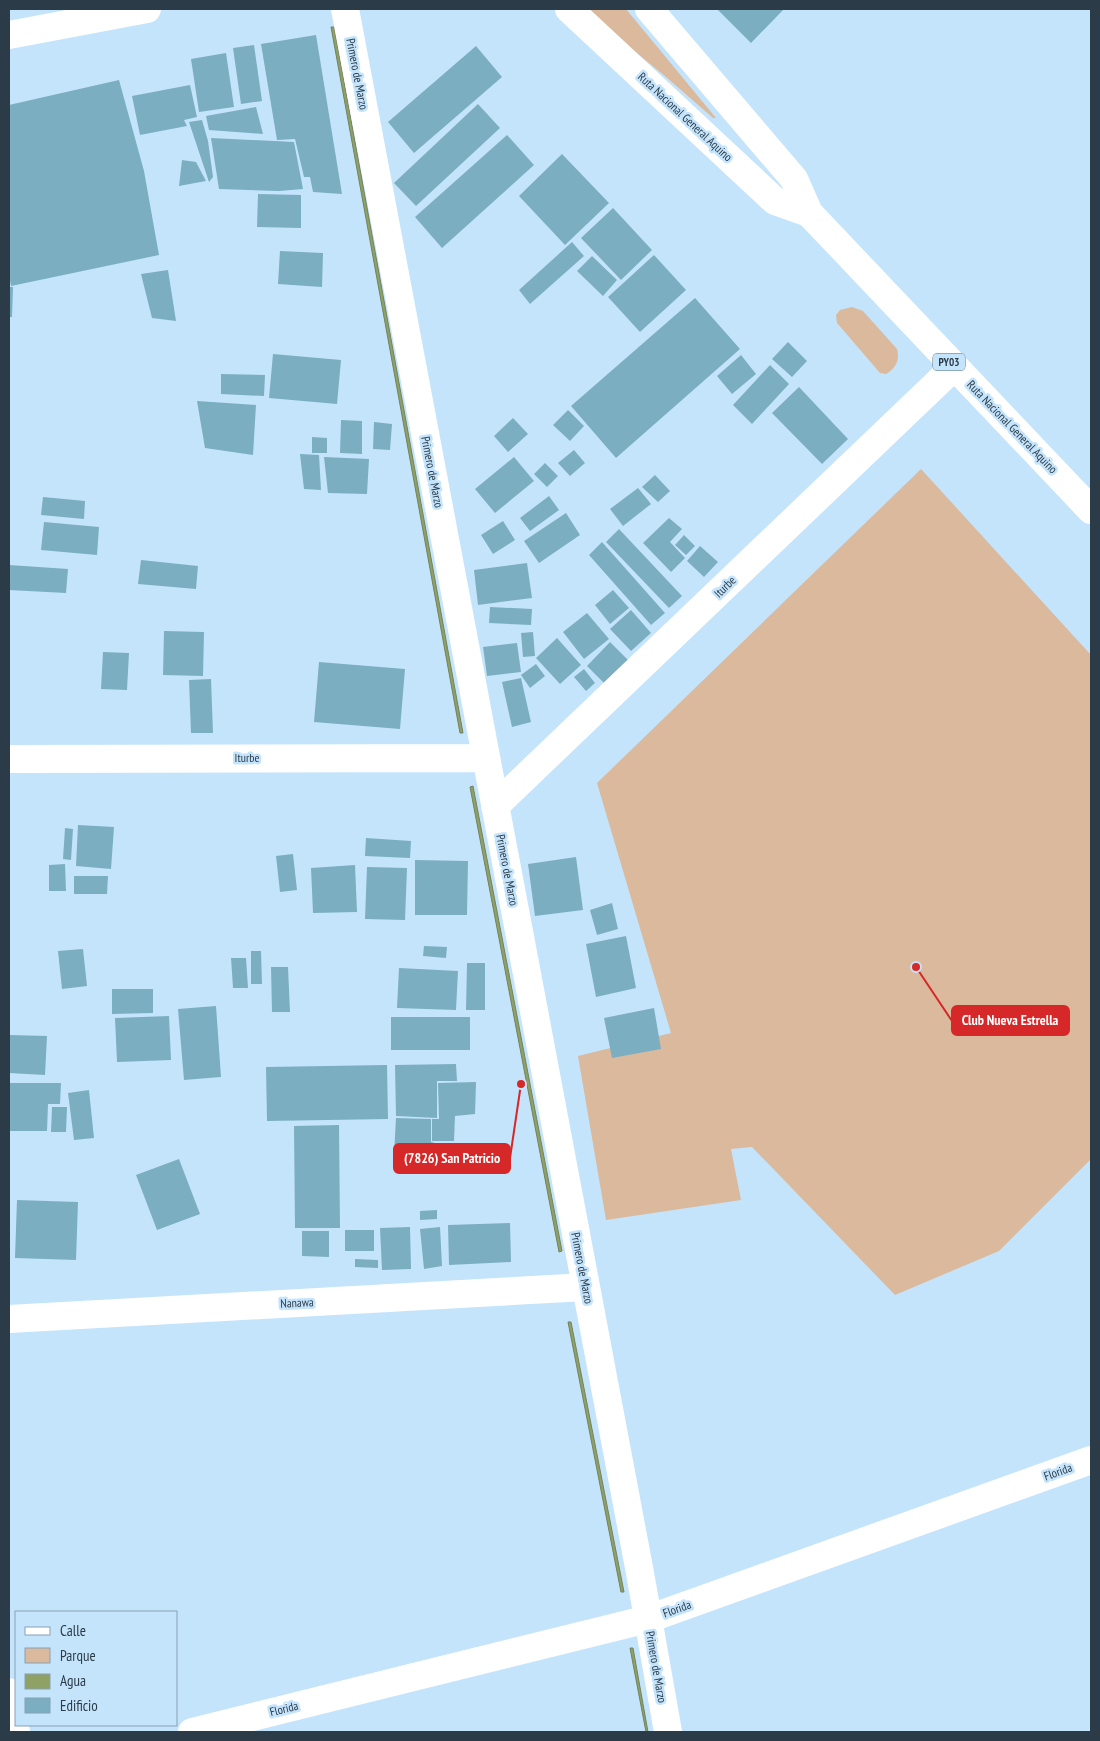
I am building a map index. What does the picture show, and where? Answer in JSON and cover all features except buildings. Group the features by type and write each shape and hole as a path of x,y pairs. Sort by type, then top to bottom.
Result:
{"main road":[{"path":"9,35 147,9"},
{"name":"Primero de Marzo","path":"345,9 668,1732"},
{"name":"Ruta Nacional General Aquino","path":"569,9 775,201 809,213"},
{"name":"Ruta Nacional General Aquino","path":"649,9 794,179 809,213 954,368 1091,510"},
{"name":"Iturbe","path":"495,806 954,368"},
{"name":"Iturbe","path":"9,759 486,758"},
{"name":"Nanawa","path":"9,1320 586,1287"},
{"name":"Florida","path":"192,1732 648,1619 1091,1460"},
{"path":"9,1692 16,1732"}],"green space":[{"path":"587,9 626,9 716,118 713,118 605,27"},
{"path":"852,307 863,311 897,349 898,357 896,363 886,374 880,373 837,323 836,315 840,310"},
{"path":"921,469 1091,655 1091,1159 999,1251 895,1295 752,1147 731,1149 741,1200 606,1220 578,1056 671,1033 597,783"}],"water":[{"path":"331,27 334,27 463,733 460,733"},
{"path":"473,786 562,1251 559,1252 470,787"},
{"path":"568,1322 571,1322 624,1592 621,1592"},
{"path":"630,1648 633,1648 648,1732 646,1732"}],"place":[{"name":"Club Nueva Estrella","path":"916,967"},
{"name":"(7826) San Patricio","path":"521,1084"}]}
